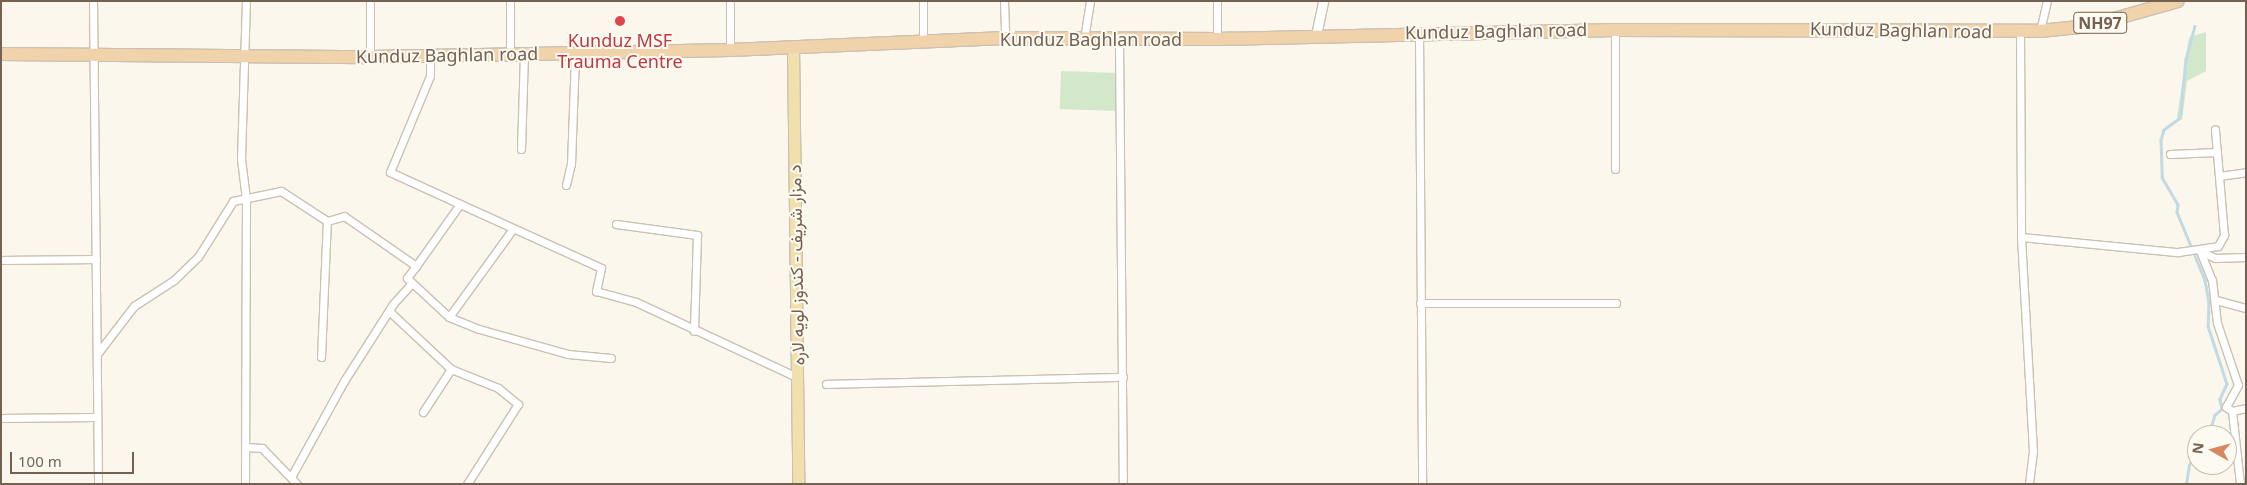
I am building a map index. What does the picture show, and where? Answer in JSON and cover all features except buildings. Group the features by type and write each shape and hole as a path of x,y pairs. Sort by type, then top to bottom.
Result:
{"highway":[{"name":"Kunduz Baghlan road","path":"1,54 370,57 730,50 1004,38 1217,39 1419,32 1615,30 2040,31 2089,26 2178,1"}],"main road":[{"name":"د مزار شریف - کندوز لویه لاره","path":"793,46 798,484"}],"street":[{"path":"93,1 97,354 95,417 98,484"},
{"path":"245,484 246,199 241,159 246,56 246,1"},
{"path":"370,1 370,57"},
{"path":"510,1 510,54"},
{"path":"730,1 730,50"},
{"path":"923,1 923,41"},
{"path":"1004,1 1004,38"},
{"path":"1084,39 1090,1"},
{"path":"1217,1 1217,39"},
{"path":"1316,35 1323,1"},
{"path":"2040,31 2047,1"},
{"path":"1615,30 1615,169"},
{"path":"2020,31 2022,237 2034,451 2029,484"},
{"path":"1419,32 1422,484"},
{"path":"1119,40 1123,484"},
{"path":"521,149 524,53"},
{"path":"566,186 571,164 575,54"},
{"path":"430,56 430,76 390,172 512,230 601,268 596,291 636,302 797,377"},
{"path":"2022,237 2178,252 2200,251 2218,246 2224,235 2215,129"},
{"path":"2170,154 2217,152"},
{"path":"2219,176 2246,172"},
{"path":"97,354 134,306 174,280 198,257 233,201 281,191 327,221 344,216 416,266"},
{"path":"460,204 407,278 411,284 449,317 478,329 568,354 611,358"},
{"path":"321,357 327,221"},
{"path":"616,224 697,235 694,330"},
{"path":"449,317 512,230"},
{"path":"2200,251 2215,258 2246,258"},
{"path":"2200,251 2216,300 2217,323 2238,385 2226,408 2232,410 2246,408"},
{"path":"1,260 96,260"},
{"path":"291,477 344,381 389,310 411,284"},
{"path":"2216,300 2246,308"},
{"path":"1420,303 1616,303"},
{"path":"389,310 451,369 498,388 518,404 467,484"},
{"path":"423,412 451,369"},
{"path":"826,384 1122,376"},
{"path":"2232,410 2240,484"},
{"path":"1,418 95,417"},
{"path":"245,447 262,448 297,484"}],"green space":[{"path":"2206,32 2206,71 2187,81 2182,120 2177,117 2189,37"},
{"path":"1061,71 1118,73 1117,111 1060,109"}],"waterway":[{"path":"2195,26 2186,59 2181,113 2179,119 2164,130 2161,140 2162,177 2178,205 2177,212 2205,280 2209,303 2208,326 2227,384 2220,399 2222,409 2215,415 2212,425"},
{"path":"2186,484 2187,475"}],"place":[{"name":"Kunduz MSF Trauma Centre","path":"620,21"}]}
